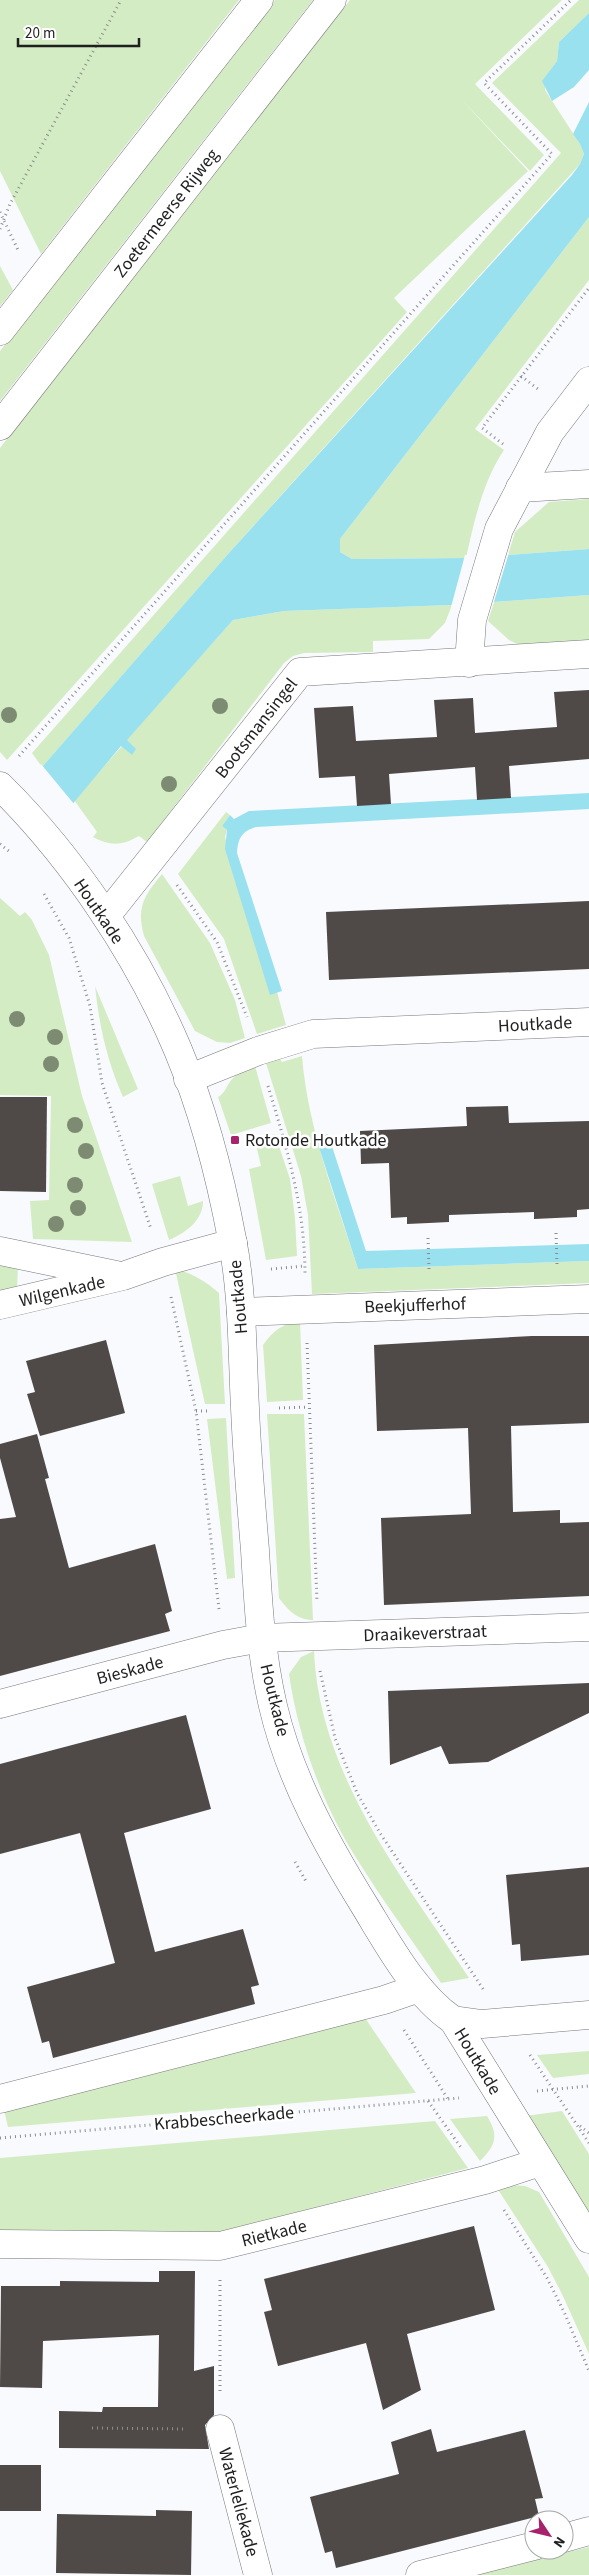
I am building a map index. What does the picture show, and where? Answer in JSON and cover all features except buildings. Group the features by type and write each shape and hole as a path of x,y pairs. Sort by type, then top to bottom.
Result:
{"street":[{"path":"0,331 259,0"},
{"name":"Zoetermeerse Rijweg","path":"0,426 332,0"},
{"path":"469,663 472,620 499,529 550,432 589,381"},
{"path":"526,477 589,484"},
{"name":"Bootsmansingel","path":"106,916 300,672 469,663 589,654"},
{"name":"Houtkade","path":"5,779 37,826 106,916 177,1048 209,1139 233,1242 241,1312 245,1410 261,1638 273,1707 300,1788 331,1852 419,1988 441,2012 453,2020 589,2239"},
{"name":"Houtkade","path":"188,1079 258,1051 313,1034 589,1022"},
{"name":"Wilgenkade","path":"0,1305 123,1276 163,1262 233,1242"},
{"name":"Wilgenkade","path":"0,1251 123,1276"},
{"name":"Beekjufferhof","path":"241,1312 589,1299"},
{"name":"Draaikeverstraat","path":"261,1638 318,1638 589,1627"},
{"name":"Bieskade","path":"0,1704 223,1645 261,1638"},
{"path":"0,2099 384,2000 419,1988"},
{"path":"453,2020 482,2024 589,2015"},
{"name":"Rietkade","path":"0,2244 220,2246 485,2180 540,2162"},
{"name":"Waterleliekade","path":"220,2429 258,2575"},
{"path":"574,2535 589,2531"},
{"path":"420,2575 524,2549"}],"path":[{"path":"0,229 10,204 121,0"},
{"path":"5,779 552,154 484,84 571,0"},
{"path":"526,477 482,428 589,288"},
{"path":"0,844 11,853"},
{"path":"151,861 172,877 217,942 243,1006 258,1051 295,1178 302,1218 320,1674 335,1738 357,1793 380,1833 474,1977 509,2022 589,2143"},
{"name":"Houtkade","path":"42,892 69,938"},
{"path":"556,1233 557,1267"},
{"path":"428,1238 429,1272"},
{"path":"498,2094 589,2086"},
{"name":"Krabbescheerkade","path":"0,2138 448,2099"},
{"path":"427,2101 485,2180 547,2278 565,2314 589,2371"},
{"path":"578,2124 589,2133"},
{"path":"92,2428 220,2429 220,2246"}],"green space":[{"path":"0,0 239,0 41,254 0,171"},
{"path":"275,0 313,0 0,401 0,351"},
{"path":"350,0 562,0 475,84 544,155 530,171 460,98 528,171 394,298 407,312 7,760 0,752 0,448"},
{"path":"579,0 589,0 589,13 559,42 557,61 546,76 545,90 580,144 584,154 580,164 228,554 42,767 32,753 561,153 492,83"},
{"path":"589,217 589,280 475,429 504,450 485,488 466,558 352,559 340,552 340,539"},
{"path":"0,266 13,290 0,306"},
{"path":"589,499 589,549 508,555 515,532 549,502"},
{"path":"589,595 589,643 521,646 509,640 488,621 494,602"},
{"path":"452,605 445,623 429,639 373,641 373,652 304,653 293,656 284,663 147,842 139,836 127,842 116,844 93,837 97,832 74,800 122,746 132,755 126,740 233,620 284,611"},
{"path":"226,812 230,815 222,826 227,830 225,837 271,994 277,992 286,1025 257,1034 224,939 178,874"},
{"path":"162,874 210,943 235,1000 245,1038 230,1043 217,1042 195,1031 144,936 141,917 143,902 150,889"},
{"path":"0,898 20,916 25,912 32,920 49,955 82,1096 132,1242 33,1239 30,1201 49,1200 51,1096 0,1095"},
{"path":"95,986 138,1089 123,1097 104,1043"},
{"path":"302,1056 310,1111 324,1164 358,1269 589,1261 589,1283 312,1294 308,1215 301,1176 266,1063 279,1057 282,1062"},
{"path":"255,1066 271,1123 231,1135 218,1097 235,1076"},
{"path":"275,1134 290,1179 297,1256 266,1260 249,1169 261,1166 255,1140"},
{"path":"180,1176 188,1206 203,1201 202,1208 200,1215 187,1230 169,1240 152,1184"},
{"path":"18,1263 17,1292 0,1296 0,1264"},
{"path":"175,1269 198,1278 219,1293 225,1404 205,1404"},
{"path":"300,1321 303,1400 267,1402 263,1345 279,1328"},
{"path":"267,1414 304,1414 313,1620 307,1620 293,1614 279,1598"},
{"path":"226,1418 235,1578 227,1579 207,1419"},
{"path":"314,1651 319,1697 331,1740 348,1783 369,1824 393,1864 469,1978 441,1983 365,1872 332,1814 305,1745 298,1722 289,1674 301,1657"},
{"path":"363,2015 416,2093 8,2127 4,2110"},
{"path":"589,2051 589,2074 553,2078 537,2055"},
{"path":"562,2111 589,2154 589,2213 525,2116"},
{"path":"487,2116 493,2129 494,2140 490,2150 480,2161 450,2119"},
{"path":"435,2121 468,2168 220,2232 0,2232 0,2158"},
{"path":"511,2185 525,2186 539,2192 589,2277 589,2354 548,2267 497,2188"},
{"path":"589,2547 589,2575 472,2575 535,2560 574,2560 574,2551"}],"water":[{"path":"589,13 589,70 574,87 552,101 542,81 557,61 559,42"},
{"path":"589,102 589,217 340,539 340,552 352,559 466,558 589,549 589,595 452,605 284,611 233,620 127,740 136,749 132,755 121,746 0,891 0,823 42,767 228,554 572,175 584,154 573,134"},
{"path":"589,793 589,809 256,827 247,831 238,843 237,853 282,991 270,995 225,849 227,830 222,826 230,815 234,819 249,811"},
{"path":"328,1134 366,1251 589,1244 589,1261 358,1269 316,1138"}],"pier":[{"path":"509,553 493,605 451,607 465,555"},
{"path":"41,764 74,804 0,893 0,819"}],"place":[{"name":"Rotonde Houtkade","path":"235,1140"}]}
